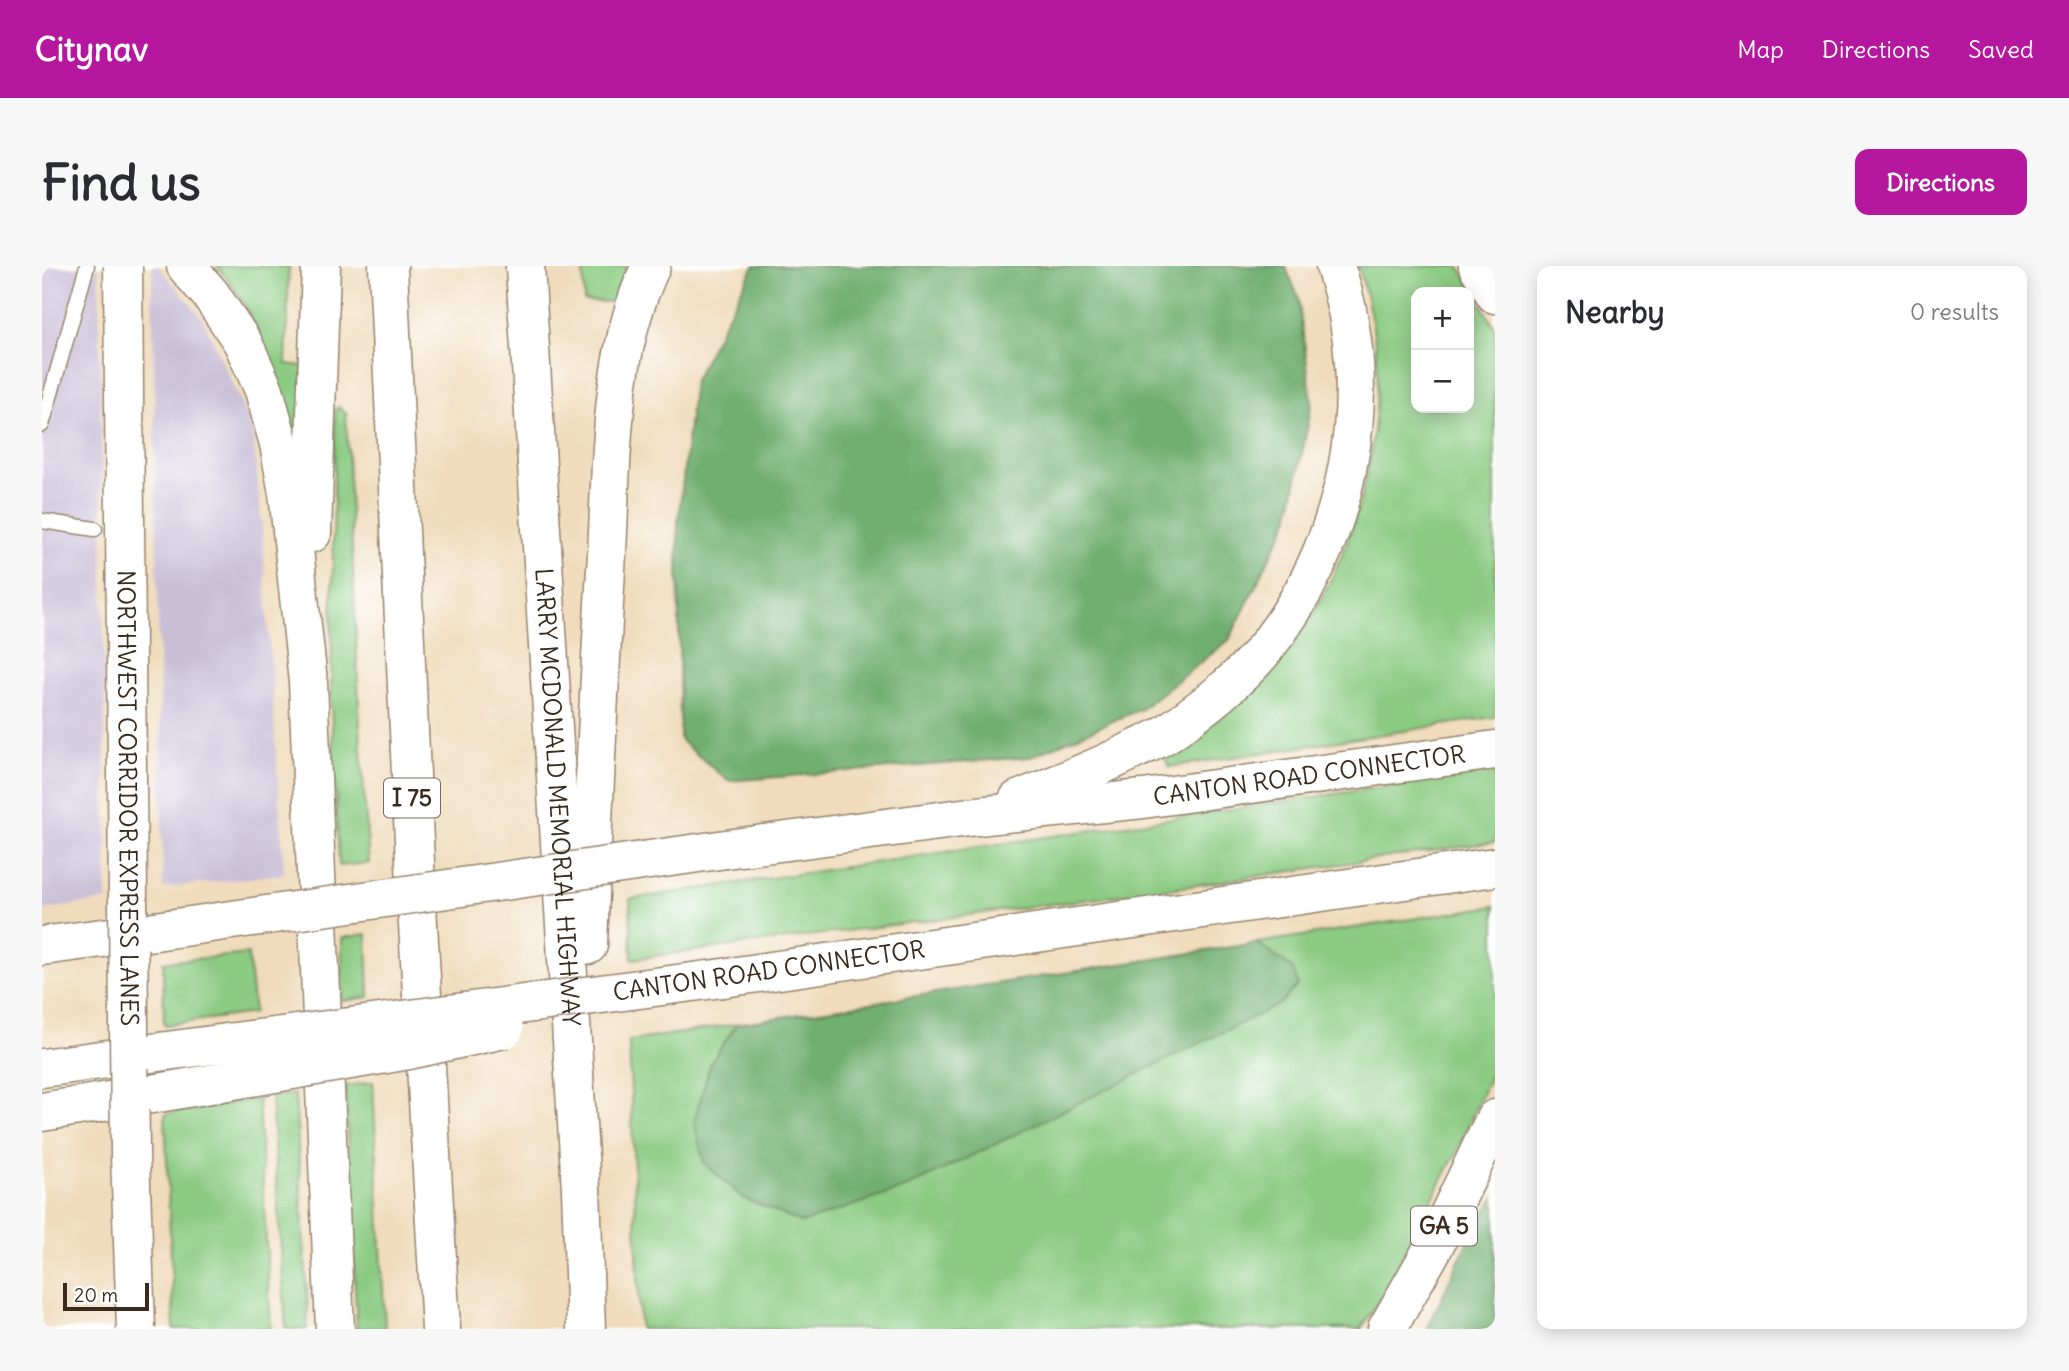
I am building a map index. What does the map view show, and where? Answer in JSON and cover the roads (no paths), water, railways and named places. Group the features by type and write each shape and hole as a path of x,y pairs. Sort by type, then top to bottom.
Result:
{"highway":[{"name":"NORTHWEST CORRIDOR EXPRESS LANES","path":"123,266 130,1155 136,1329"},
{"path":"186,266 211,295 243,343 264,390 279,444 288,493 308,682 335,1327"},
{"path":"308,682 321,266"},
{"name":"I 75","path":"388,266 417,907 441,1329"},
{"name":"LARRY MCDONALD MEMORIAL HIGHWAY","path":"525,266 581,1189 586,1329"},
{"path":"581,1189 594,758 614,424 621,368 634,311 650,266"},
{"path":"977,816 1102,766 1166,734 1220,693 1260,654 1292,612 1336,516 1349,462 1355,403 1351,343 1342,287 1335,266"},
{"path":"1478,266 1495,294"},
{"name":"CANTON ROAD CONNECTOR","path":"42,946 726,849 977,816 1143,799 1495,750"},
{"name":"CANTON ROAD CONNECTOR","path":"42,1068 723,978 1495,867"},
{"path":"42,1112 409,1050 536,1022 659,986"},
{"name":"GA 5","path":"1387,1329 1432,1250 1495,1119"}],"lane":[{"path":"42,425 87,266"},
{"path":"42,365 58,370"},
{"path":"42,521 95,529"}]}
